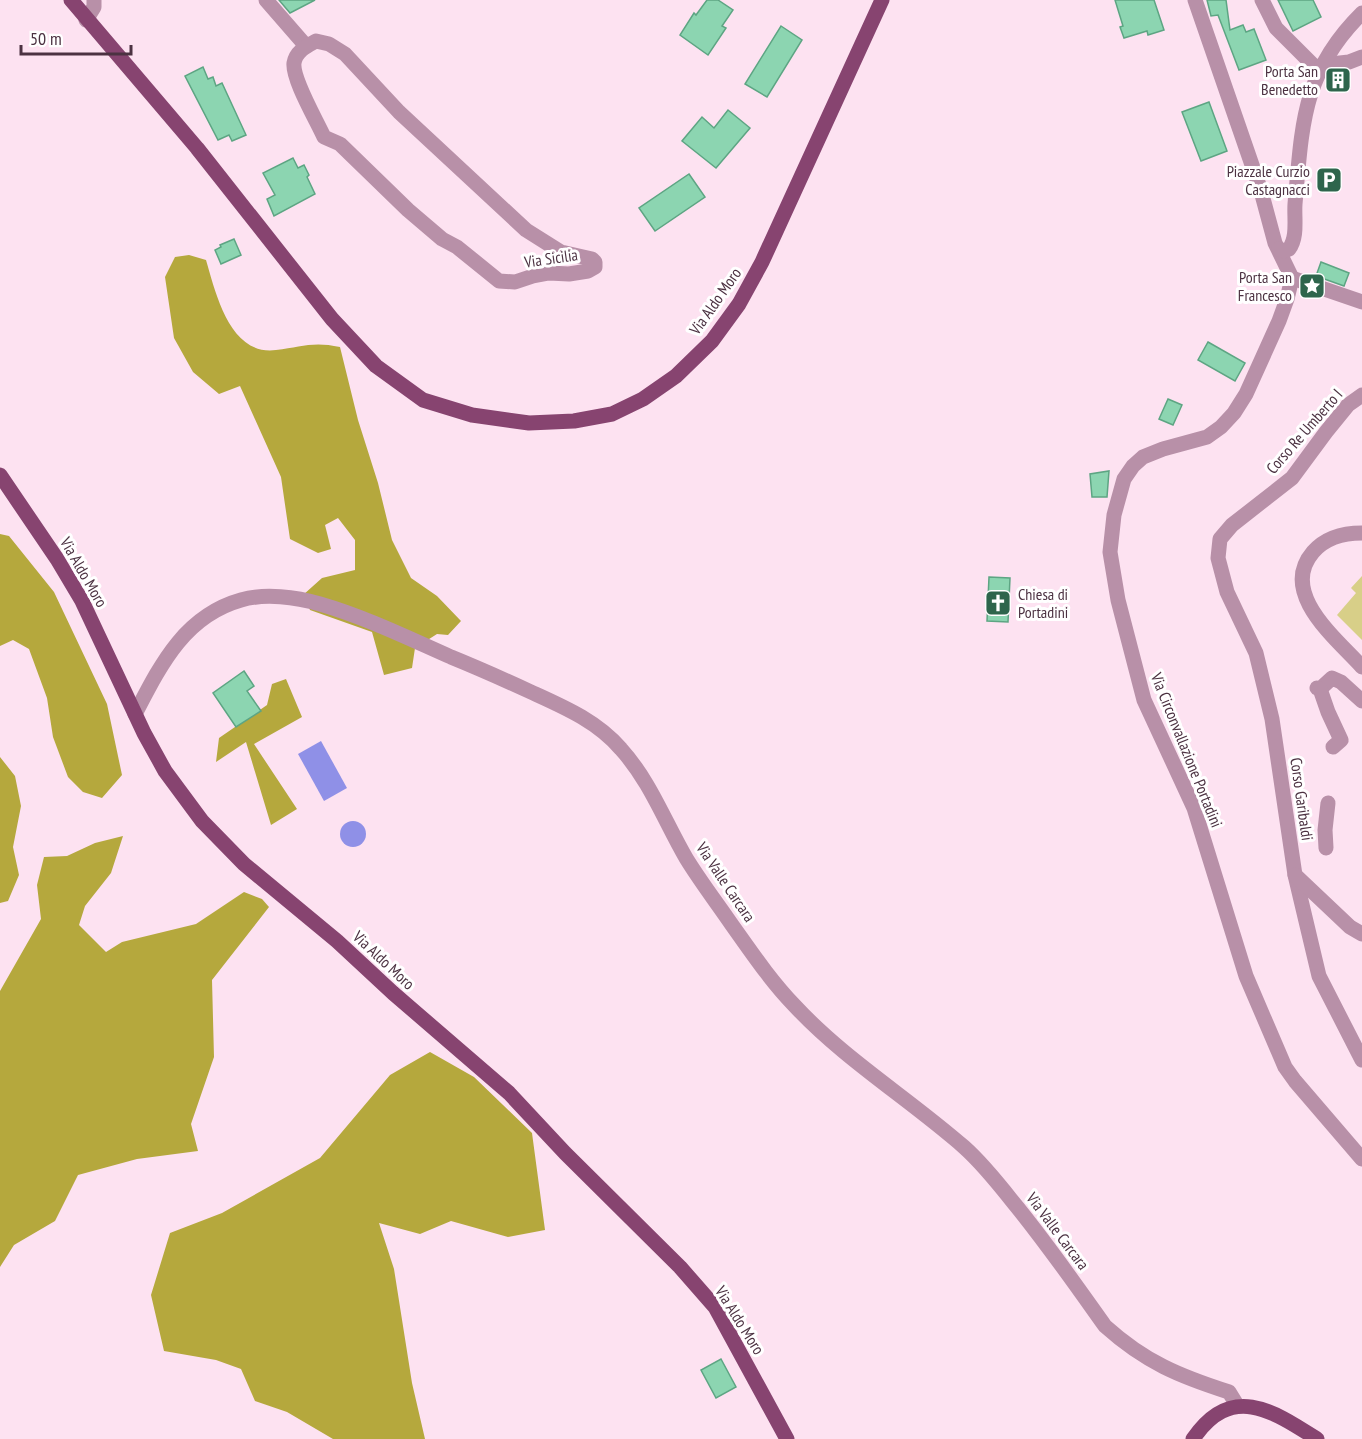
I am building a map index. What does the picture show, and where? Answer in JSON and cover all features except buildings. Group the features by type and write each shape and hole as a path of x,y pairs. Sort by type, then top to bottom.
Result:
{"main road":[{"name":"Via Aldo Moro","path":"71,0 196,148 332,318 376,366 423,400 472,415 529,423 574,421 612,414 644,399 676,376 712,341 739,304 762,262 882,0"},
{"name":"Via Aldo Moro","path":"0,474 57,558 77,592 135,714 179,793 202,821 244,864 337,941 393,993 509,1093 581,1169 680,1267 715,1307 787,1439"},
{"path":"1193,1439 1201,1426 1221,1410 1237,1405 1259,1407 1282,1417 1317,1439"}],"street":[{"path":"86,20 94,7 94,0"},
{"path":"266,0 306,46"},
{"path":"1195,0 1260,191 1275,243 1292,278 1362,302"},
{"path":"1262,0 1276,28 1320,68"},
{"path":"1278,249 1289,249 1294,238 1305,109 1320,68 1351,24 1362,13"},
{"name":"Via Sicilia","path":"316,41 329,44 345,54 399,112 526,230 561,252 592,259 595,267 588,271 569,274 549,273 507,283 490,275 457,247 442,239 408,210 340,144 324,137 295,74 294,63 299,52 306,46 316,41"},
{"path":"1320,68 1362,57"},
{"name":"Via Circonvallazione Portadini","path":"1292,278 1279,321 1246,394 1234,412 1221,427 1207,437 1143,457 1124,479 1114,515 1110,552 1118,600 1144,700 1200,810 1246,976 1280,1057 1295,1081 1362,1160"},
{"name":"Corso Re Umberto I","path":"1220,539 1232,525 1292,478 1348,405 1362,395"},
{"path":"1362,533 1335,536 1322,543 1305,564 1302,574 1306,602 1362,667"},
{"name":"Corso Garibaldi","path":"1220,539 1218,558 1227,592 1256,653 1272,719 1295,875 1319,976 1362,1060"},
{"name":"Via Valle Carcara","path":"135,714 161,663 182,635 206,615 240,600 260,597 284,597 318,603 372,622 577,713 601,729 621,748 637,768 686,858 769,978 796,1007 850,1056 965,1147 991,1174 1034,1227 1105,1326 1134,1351 1164,1368 1229,1392 1237,1405"},
{"path":"1333,747 1341,740 1319,689 1332,678 1341,682 1362,701"},
{"path":"1326,849 1325,830 1328,803"},
{"path":"1295,875 1350,927 1362,934"}],"shaded area":[{"path":"189,255 206,260 220,305 236,333 247,343 260,349 276,350 314,345 340,347 392,540 411,578 437,596 461,621 448,635 437,634 415,648 412,668 384,675 372,632 310,610 303,595 322,578 355,570 355,540 338,518 325,525 331,549 318,553 290,539 281,477 240,386 219,394 193,372 174,338 165,277 175,257"},
{"path":"0,534 9,536 54,592 107,704 122,775 102,798 83,792 68,777 53,737 47,698 29,649 13,640 0,646"},
{"path":"1362,576 1362,640 1337,615 1356,593 1351,588"},
{"path":"286,679 302,717 254,744 297,809 271,825 246,742 216,762 219,738 267,705 272,684"},
{"path":"0,757 15,776 21,806 13,847 19,875 8,901 0,903"},
{"path":"123,836 111,873 85,906 79,925 106,952 122,942 196,924 244,892 262,899 269,907 212,980 214,1057 191,1124 198,1151 137,1159 78,1175 55,1221 14,1245 0,1267 0,991 41,919 37,885 44,857 67,856 95,843"},
{"path":"430,1052 474,1077 532,1133 545,1230 508,1237 451,1221 420,1234 379,1223 394,1269 412,1383 425,1439 333,1439 287,1412 255,1401 241,1369 216,1360 164,1351 151,1295 170,1233 222,1213 320,1158 390,1075"}],"water":[{"path":"321,741 347,788 324,801 298,754"},
{"path":"353,821 362,825 366,834 362,843 353,847 344,843 340,834 344,825"}],"place":[{"name":"Porta San Benedetto","path":"1338,80"},
{"name":"Piazzale Curzio Castagnacci","path":"1329,180"},
{"name":"Porta San Francesco","path":"1312,286"},
{"name":"Chiesa di Portadini","path":"998,603"}]}
